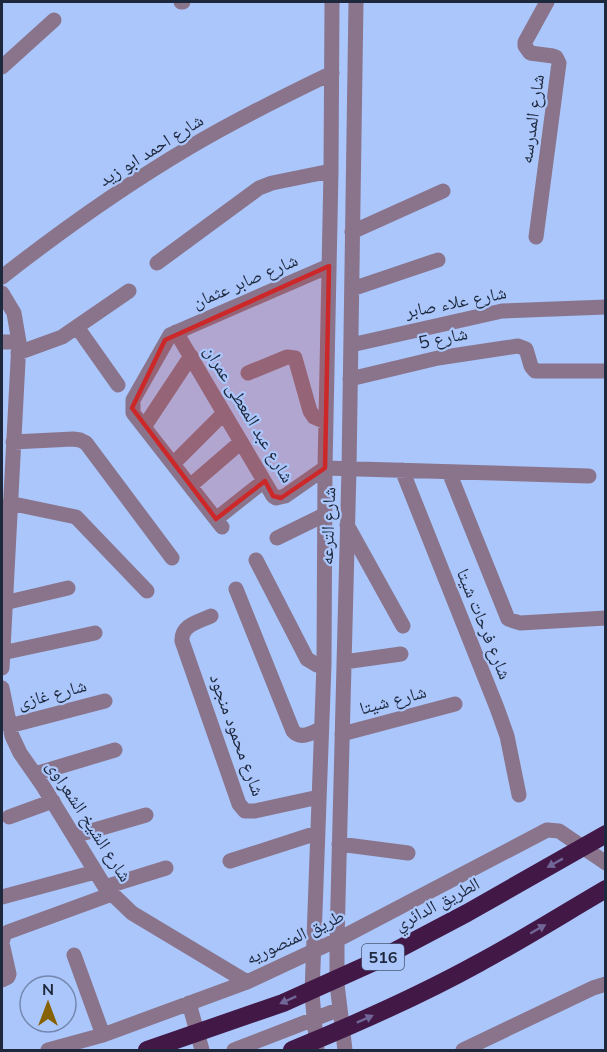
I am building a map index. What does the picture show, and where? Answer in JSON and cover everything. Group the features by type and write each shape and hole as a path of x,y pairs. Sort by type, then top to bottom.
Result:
{"highway":[{"name":"الطريق الدائري","path":"147,1050 283,1003 374,962 467,913 606,834"},
{"path":"292,1050 392,1007 452,978 606,889"}],"street":[{"name":"شارع الترعه","path":"317,1050 312,994 324,664 324,515 333,2"},
{"name":"شارع الترعه","path":"345,1050 337,984 337,940 349,469 356,2"},
{"name":"شارع المدرسه","path":"536,237 559,63 553,56 530,53 525,42 548,2"},
{"path":"2,67 54,20"},
{"name":"شارع احمد ابو زيد","path":"2,277 56,235 180,153 260,108 332,73"},
{"path":"157,263 259,188 272,183 331,171"},
{"path":"352,232 443,191"},
{"path":"352,289 438,260"},
{"name":"شارع صابر عثمان","path":"176,332 329,266"},
{"path":"2,342 19,347 45,344 77,327 129,291"},
{"path":"2,293 14,313 19,347 8,409 13,442 5,528 2,668"},
{"name":"شارع علاء صابر","path":"351,345 502,311 606,307"},
{"path":"77,327 118,385"},
{"path":"176,332 165,340 133,400 133,413 219,523 264,481"},
{"name":"شارع عبد المعطى عمران","path":"176,332 273,496 281,498 325,468"},
{"name":"شارع 5","path":"350,379 455,354 518,346 526,349 532,369 538,372 606,371"},
{"path":"144,427 191,356"},
{"path":"248,373 287,357 295,358 310,411 314,417 326,422"},
{"path":"173,464 224,413"},
{"path":"13,442 73,439 86,443 172,558"},
{"path":"190,486 241,442"},
{"path":"325,468 589,476"},
{"name":"شارع فرحات شيتا","path":"402,470 497,708 507,736 519,795"},
{"path":"449,471 508,619 520,623 606,618"},
{"path":"9,503 76,517 147,591"},
{"path":"277,538 324,515"},
{"path":"347,525 403,626"},
{"path":"256,560 307,659 312,663 324,664"},
{"path":"4,603 68,588"},
{"path":"236,589 293,731 297,736 303,736 321,729"},
{"name":"شارع محمود منجود","path":"212,616 184,629 182,641 239,804 245,811 255,811 319,797"},
{"path":"2,653 95,633"},
{"path":"344,662 401,654"},
{"name":"شارع الشيخ الشعراوى","path":"2,688 6,720 20,753 109,891 132,913 247,982"},
{"name":"شارع غازى","path":"6,720 105,701"},
{"name":"شارع شيتا","path":"342,734 455,704"},
{"path":"34,774 115,750"},
{"path":"9,817 52,801"},
{"path":"74,836 146,815"},
{"name":"طريق المنصوريه","path":"48,1050 103,1035 247,982 337,940 547,830 559,831 606,863"},
{"path":"230,861 317,833"},
{"path":"339,844 408,853"},
{"path":"2,980 9,974 2,944 4,935 8,932 166,868"},
{"path":"2,897 95,872"},
{"path":"74,955 103,1035"},
{"path":"463,1050 592,988 606,984"},
{"path":"189,1003 202,1050"},
{"path":"234,1050 340,1009"}],"highlighted area":[{"path":"329,266 325,468 281,498 273,496 265,481 216,519 132,408 165,340"}]}
